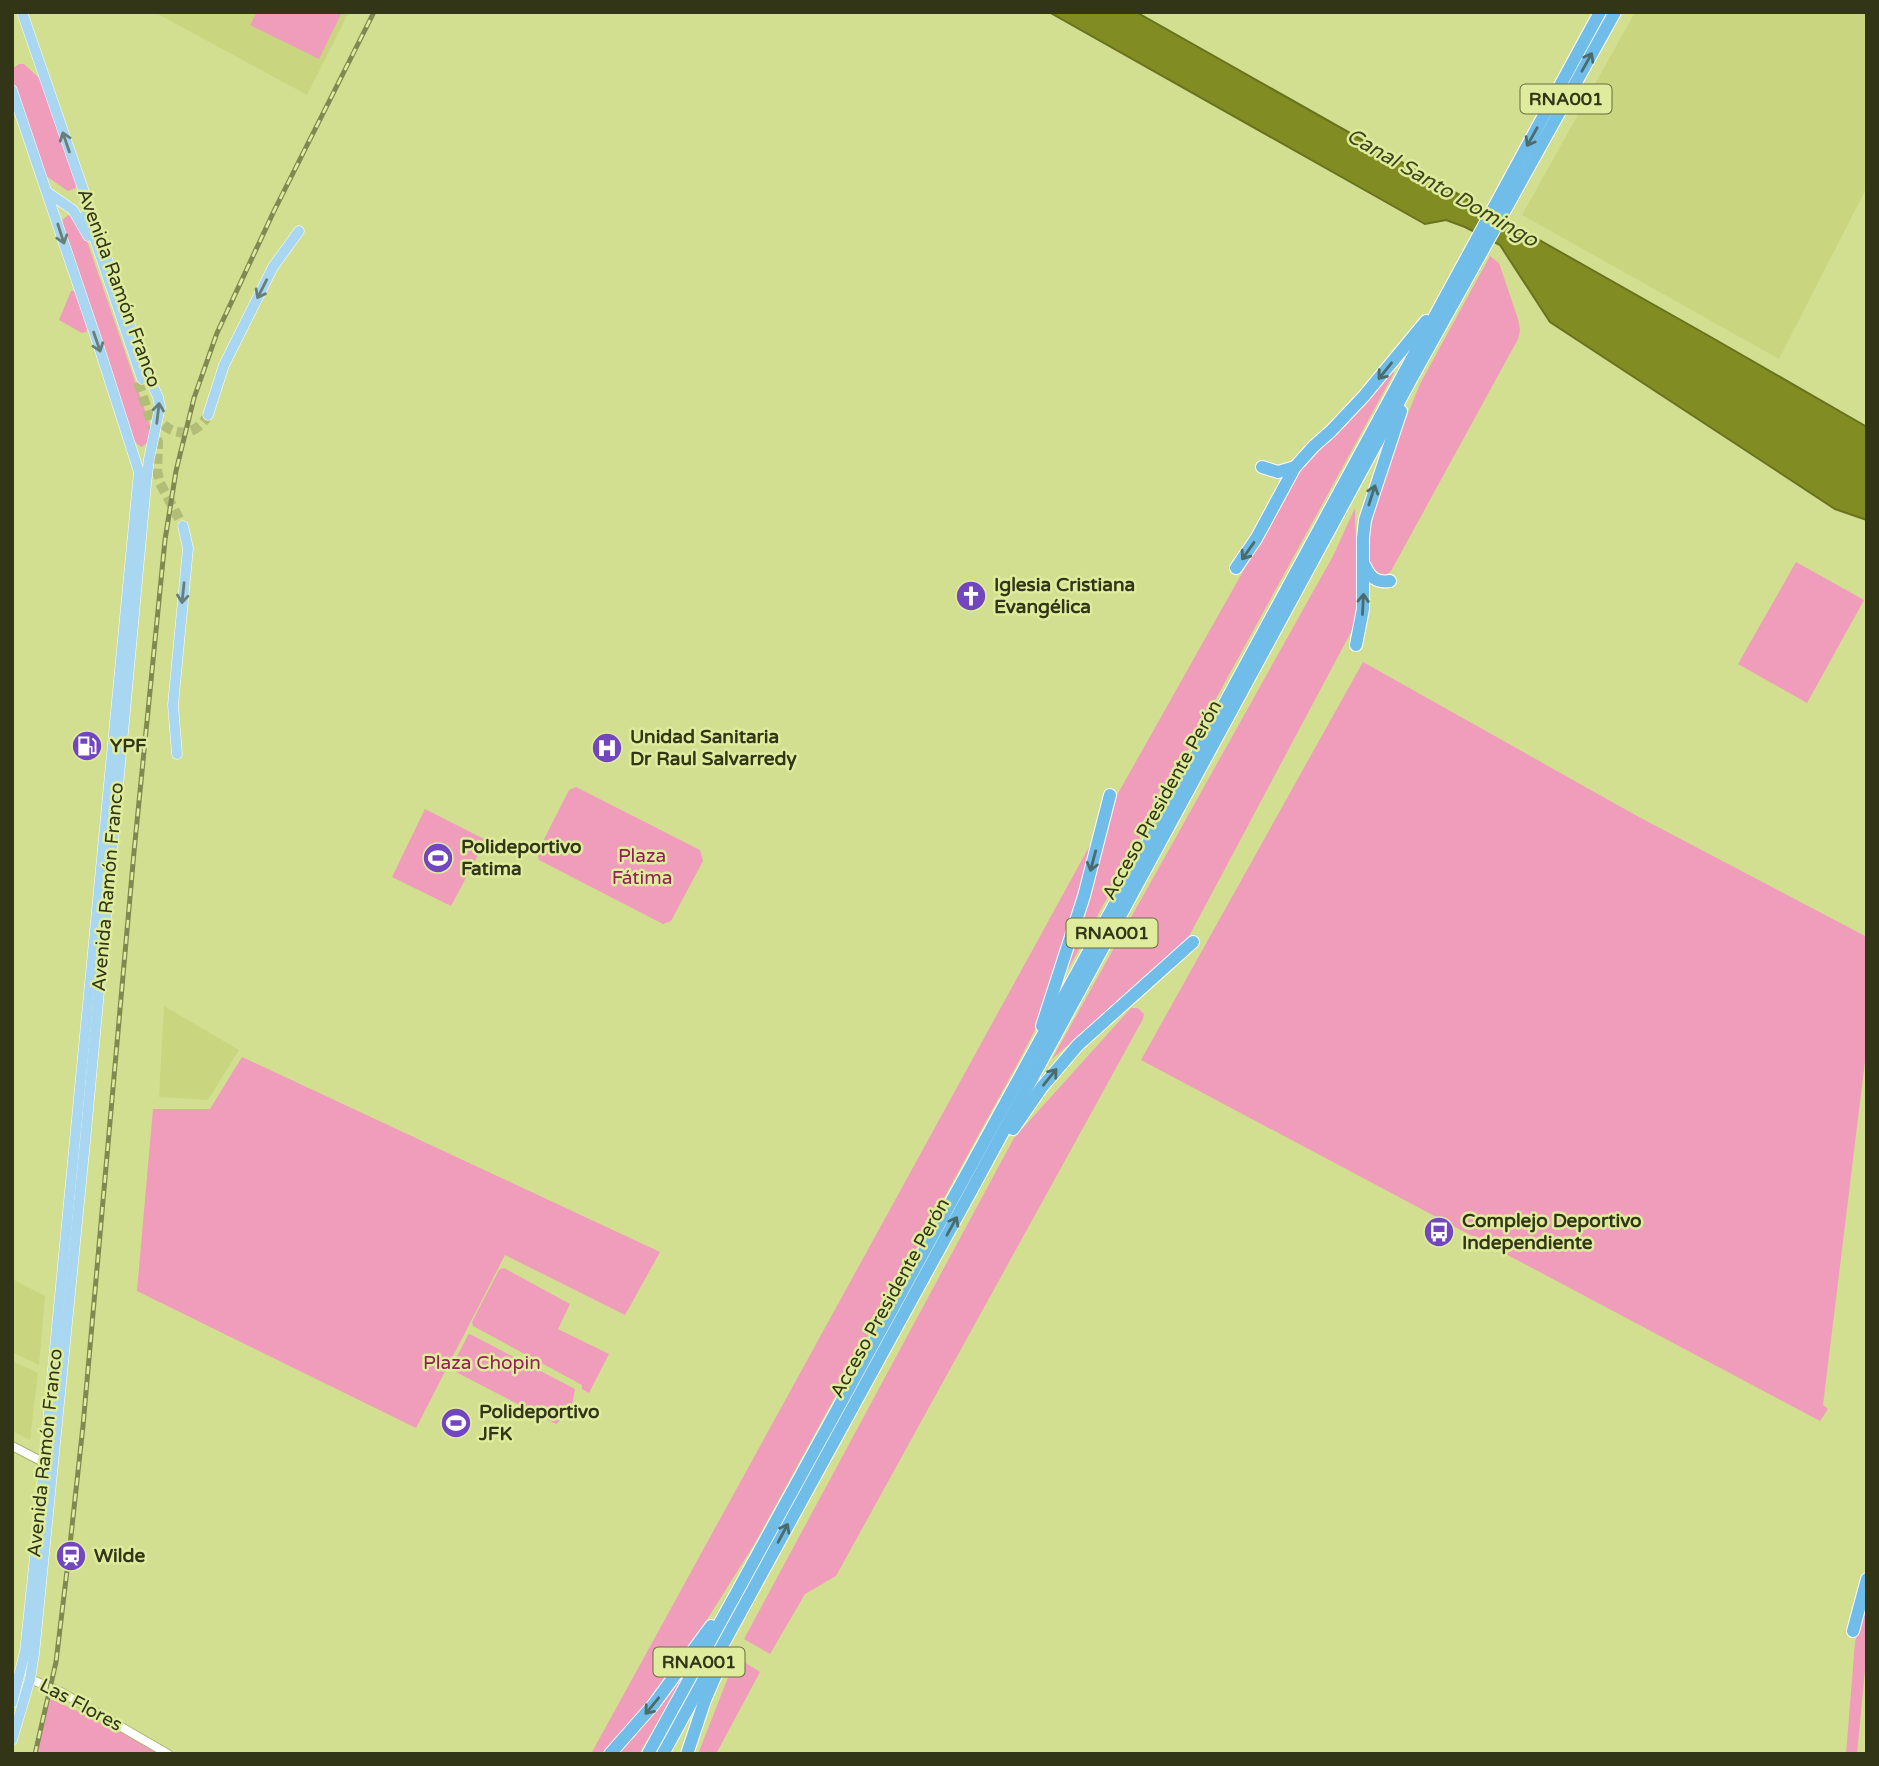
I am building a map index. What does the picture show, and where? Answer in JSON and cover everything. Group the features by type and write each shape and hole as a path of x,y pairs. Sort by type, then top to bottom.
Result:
{"highway":[{"name":"Acceso Presidente Perón","path":"663,1754 1414,374 1600,12"},
{"name":"Acceso Presidente Perón","path":"1513,182 1615,12"},
{"name":"Acceso Presidente Perón","path":"648,1754 1008,1101 1444,299 1467,269"},
{"path":"1236,568 1256,539 1295,467 1364,396 1444,299"},
{"path":"1356,645 1362,621 1364,528 1368,508 1414,374"},
{"path":"1262,467 1278,472 1295,467"},
{"path":"1364,563 1372,578 1381,582 1390,581"},
{"path":"1008,1101 1046,1016 1084,896 1110,795"},
{"path":"970,1193 987,1175 1030,1104 1070,1054 1193,943"},
{"path":"610,1754 654,1704 749,1571"},
{"path":"1853,1631 1867,1579"},
{"path":"687,1754 705,1700 751,1593"}],"main road":[{"name":"Avenida Ramón Franco","path":"12,1703 49,1464 146,484 160,407 22,12"},
{"name":"Avenida Ramón Franco","path":"12,90 139,472 34,1654 30,1679 12,1740"},
{"path":"47,191 74,210 87,233 140,380 87,217 75,166"},
{"path":"208,415 225,365 274,267 299,231"},
{"path":"177,754 173,705 188,548 183,526"}],"street":[{"path":"12,1446 49,1464"},
{"name":"Las Flores","path":"30,1679 61,1692 168,1754"}],"shaded area":[{"path":"154,12 349,12 307,95"},
{"path":"1635,12 1867,12 1867,187 1779,359 1522,215"},
{"path":"164,1006 239,1050 208,1100 159,1097"},
{"path":"12,1279 45,1296 39,1365 12,1352"},
{"path":"12,1361 38,1373 30,1440 12,1431"}],"green space":[{"path":"257,12 342,12 319,59 250,25"},
{"path":"24,64 41,80 77,184 76,188 68,191 44,172 12,77 12,69"},
{"path":"69,215 85,235 151,428 150,437 141,447 134,441 62,224 63,219"},
{"path":"1490,256 1499,263 1518,319 1518,339 1391,571 1380,575 1370,569 1369,539 1374,511 1405,421 1420,384"},
{"path":"71,291 76,293 86,332 82,333 59,320"},
{"path":"1393,371 1066,973 1116,797 1305,461"},
{"path":"1355,508 1358,619 1187,940 1052,1059 1333,556"},
{"path":"1796,562 1864,600 1807,703 1738,664"},
{"path":"1363,662 1637,816 1867,937 1867,1045 1823,1405 1828,1409 1820,1421 1141,1060"},
{"name":"Plaza Fátima","path":"576,787 700,850 703,861 671,921 663,924 539,860 537,853 569,790"},
{"name":"Polideportivo Fatima","path":"425,809 486,840 451,906 392,877"},
{"path":"1095,836 1092,861 1039,1022 755,1543 676,1669 606,1754 591,1754"},
{"path":"1131,1008 1138,1008 1144,1014 1143,1019 836,1576 805,1594 770,1654 744,1639 1014,1138"},
{"path":"242,1057 660,1252 625,1315 505,1255 416,1428 137,1291 153,1109 210,1109"},
{"path":"504,1268 570,1304 558,1329 609,1354 589,1393 582,1389 582,1385 473,1326 472,1322 499,1270"},
{"name":"Plaza Chopin","path":"470,1334 575,1389 571,1411 556,1424 454,1371 452,1366"},
{"path":"1867,1598 1867,1649 1857,1754 1846,1754 1855,1642"},
{"path":"736,1657 760,1672 716,1754 698,1754"},
{"path":"686,1673 639,1754 616,1754"},
{"path":"48,1698 164,1750 163,1754 34,1754"}],"water":[{"name":"Canal Santo Domingo","path":"1049,12 1136,12 1867,427 1867,520 1835,509 1550,322 1500,245 1446,220 1425,224"}],"tunnel":[{"path":"138,382 158,442 157,471 160,483 183,526"},
{"path":"154,413 166,427 181,432 196,429 208,415"}],"railway":[{"path":"35,1754 56,1662 69,1554 83,1426 134,852 165,540 176,471 194,398 217,333 274,211 374,12"}],"place":[{"name":"Iglesia Cristiana Evangélica","path":"971,596"},
{"name":"YPF","path":"87,746"},
{"name":"Unidad Sanitaria Dr Raul Salvarredy","path":"607,748"},
{"name":"Polideportivo Fatima","path":"438,858"},
{"name":"Complejo Deportivo Independiente","path":"1439,1232"},
{"name":"Polideportivo JFK","path":"456,1423"},
{"name":"Wilde","path":"71,1556"}]}
